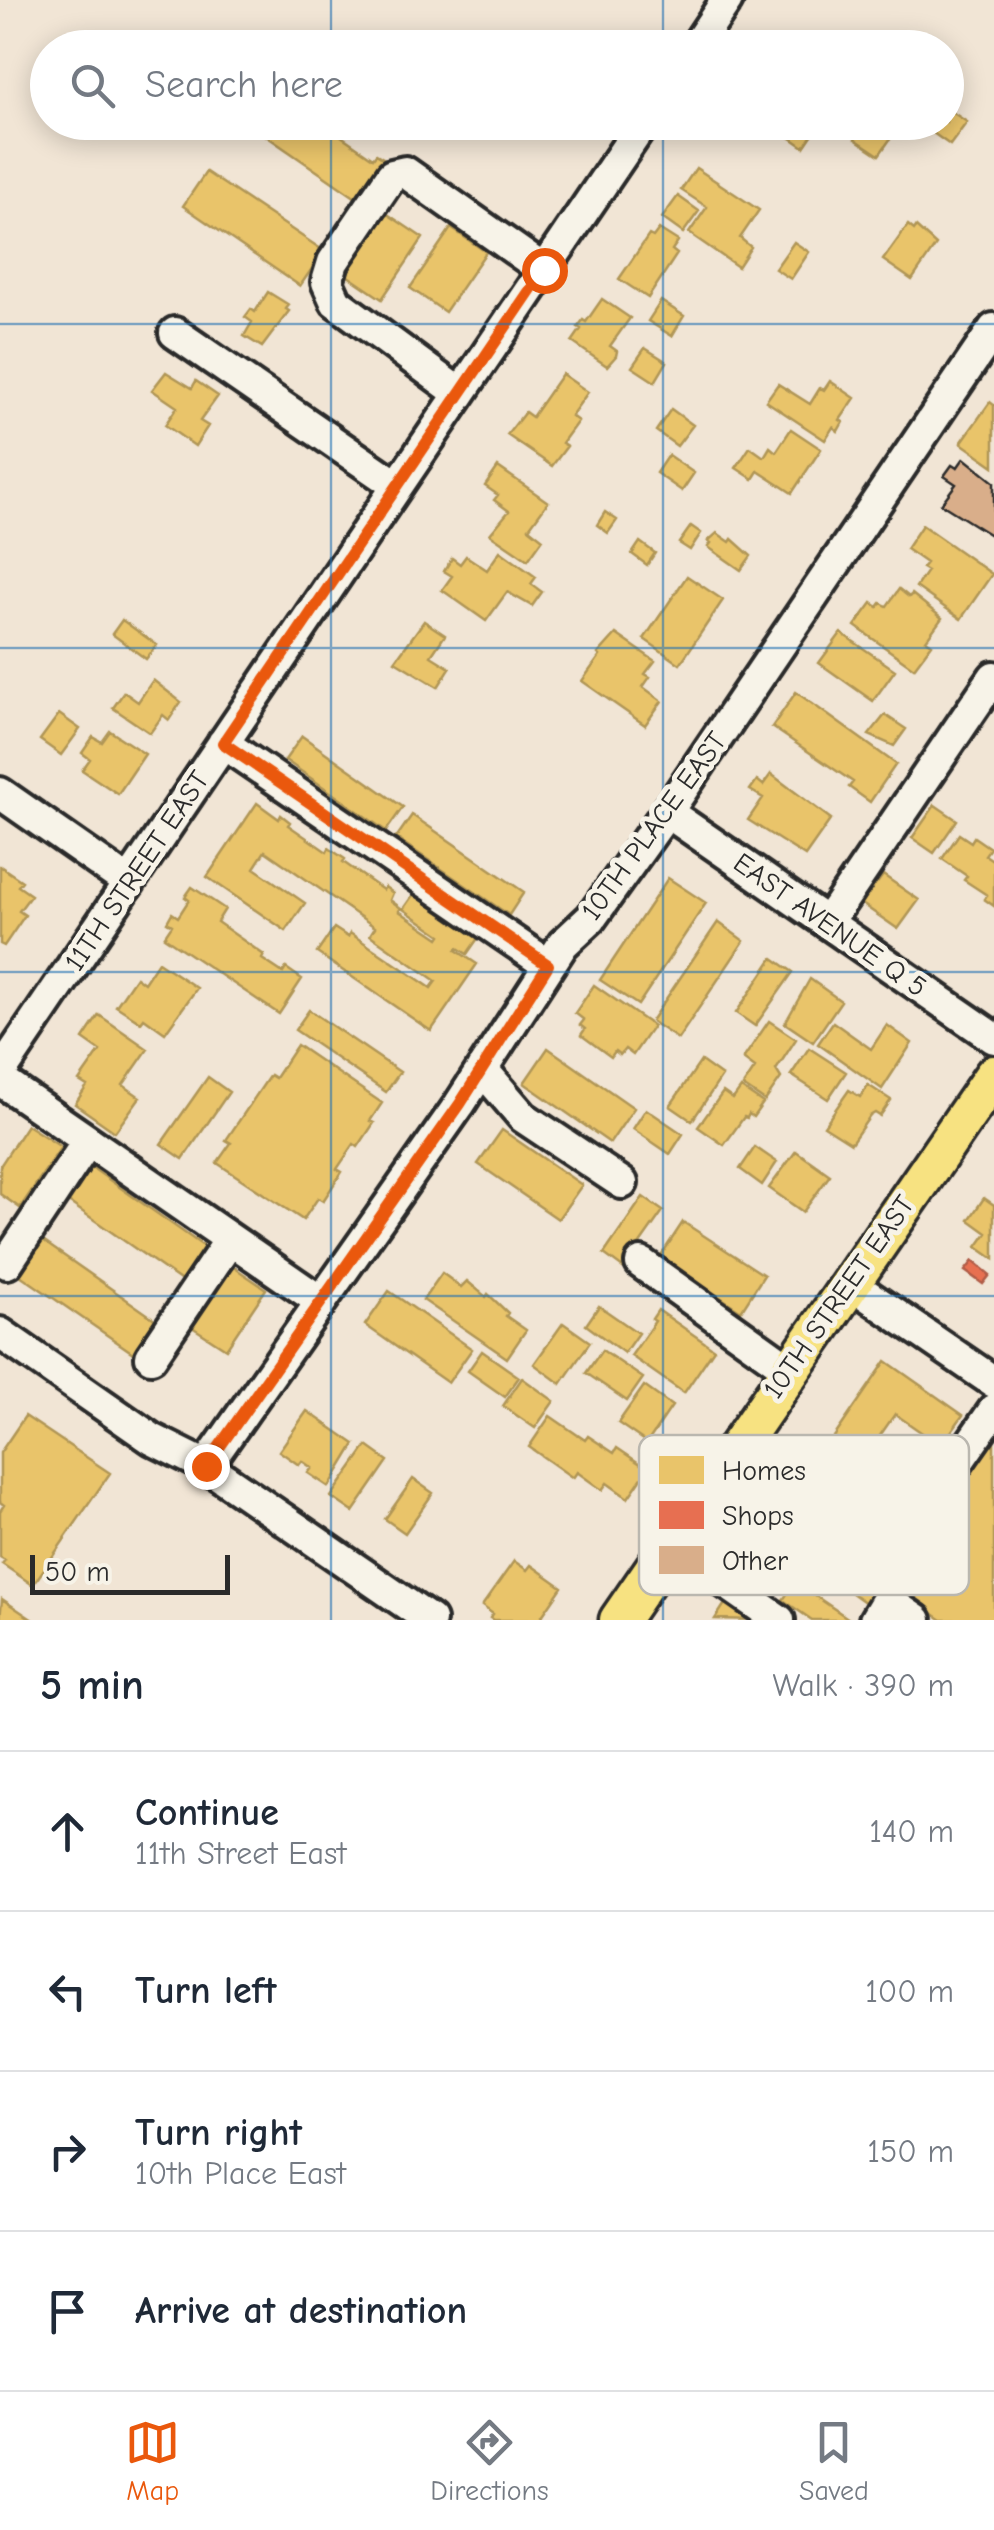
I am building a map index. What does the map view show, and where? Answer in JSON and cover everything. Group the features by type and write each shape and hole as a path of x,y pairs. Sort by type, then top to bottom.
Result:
{"main road":[{"name":"10TH STREET EAST","path":"744,1435 994,1074"},
{"name":"10TH STREET EAST","path":"619,1620 639,1590"}],"street":[{"path":"707,30 727,0"},
{"name":"11TH STREET EAST","path":"0,1076 632,140"},
{"path":"459,393 336,302 327,282 334,262 392,175 406,172 544,270"},
{"name":"10TH PLACE EAST","path":"206,1466 460,1104 548,965 563,944 591,918 667,812 994,329"},
{"path":"175,333 396,485"},
{"path":"827,923 994,678"},
{"path":"223,743 548,965"},
{"path":"0,792 128,882"},
{"name":"EAST AVENUE Q 5","path":"667,812 994,1038"},
{"path":"482,1069 523,1117 622,1182"},
{"path":"0,1076 320,1301"},
{"path":"460,1104 523,1117"},
{"path":"7,1262 88,1141"},
{"path":"151,1357 230,1240"},
{"path":"642,1263 790,1368"},
{"path":"848,1282 994,1382"},
{"path":"0,1333 152,1439 206,1466 430,1620"},
{"path":"969,1446 994,1410"},
{"path":"744,1595 780,1620"},
{"path":"875,1620 887,1600 916,1620"}],"building: Homes":[{"path":"272,140 347,140 373,158 376,154 386,160 359,200"},
{"path":"856,140 890,140 879,155"},
{"path":"696,168 759,210 740,238 751,247 738,267 689,233 707,207 681,190"},
{"path":"206,172 324,251 300,286 183,206"},
{"path":"678,196 699,211 683,233 662,218"},
{"path":"386,213 423,238 382,299 345,274"},
{"path":"908,225 914,230 916,227 936,245 912,280 883,260"},
{"path":"451,228 486,252 445,312 410,288"},
{"path":"659,229 678,241 672,250 677,254 648,298 619,279 649,235 653,237"},
{"path":"794,242 809,252 791,279 775,269"},
{"path":"268,292 289,305 289,311 262,347 244,336 252,322 245,317 251,309 255,312"},
{"path":"602,299 630,318 610,346 617,351 607,366 572,342 581,329 578,327"},
{"path":"661,301 684,316 672,336 648,321"},
{"path":"645,348 667,362 655,382 632,367"},
{"path":"166,372 192,388 196,381 218,396 200,421 208,426 195,446 165,425 177,407 152,390"},
{"path":"562,374 588,392 571,416 578,421 552,466 507,435 525,412 532,417"},
{"path":"830,381 855,398 840,420 843,422 838,431 833,427 825,440 766,401 778,384 810,404"},
{"path":"990,402 994,405 994,466 961,443"},
{"path":"671,409 693,425 677,446 656,431"},
{"path":"791,429 821,449 792,493 758,471 753,479 736,468 750,447 764,457 770,447 776,452"},
{"path":"668,455 694,473 682,491 656,473"},
{"path":"498,467 548,502 529,528 543,539 528,560 490,534 509,511 494,500 498,495 485,486"},
{"path":"605,512 617,520 608,533 597,525"},
{"path":"922,525 992,574 961,619 916,587 927,571 922,568 926,563 906,549"},
{"path":"691,526 701,533 690,550 679,543"},
{"path":"717,533 730,542 732,539 751,556 741,570 708,547 708,541"},
{"path":"640,542 655,553 647,565 632,554"},
{"path":"500,551 536,577 531,584 542,592 532,606 507,592 486,621 442,590 452,576 444,571 452,558 460,564 466,556 487,570"},
{"path":"687,576 723,600 680,664 644,639"},
{"path":"899,589 909,597 912,594 942,618 926,640 932,644 914,668 855,626 872,603 887,606"},
{"path":"122,620 157,645 146,659 112,634"},
{"path":"424,621 445,635 431,656 450,668 438,687 395,661"},
{"path":"841,633 895,670 873,701 819,663"},
{"path":"616,634 655,661 645,674 650,677 643,687 662,701 645,725 582,681"},
{"path":"153,680 181,702 169,720 163,715 150,733 113,708 124,692 138,702"},
{"path":"796,692 896,764 870,802 849,787 853,782 772,727"},
{"path":"59,714 80,729 61,755 40,740"},
{"path":"885,715 906,729 894,746 869,735"},
{"path":"110,731 145,754 118,794 82,770 90,759 82,753 93,737 102,742"},
{"path":"302,736 403,807 386,831 285,760"},
{"path":"771,774 831,819 805,856 748,820 763,798 750,790 757,780 763,785"},
{"path":"257,803 279,819 281,815 290,822 288,825 327,852 329,848 345,859 343,862 383,890 385,887 393,893 390,900 401,908 399,911 439,938 441,935 403,909 417,889 481,934 467,954 456,950 477,964 431,1031 317,953 334,928 348,937 350,933 431,988 436,981 370,935 375,927 265,851 254,868 305,903 286,931 207,877"},
{"path":"935,805 957,820 934,853 912,838"},
{"path":"412,815 524,892 509,915 396,838"},
{"path":"959,834 971,842 974,837 990,848 985,855 994,861 994,906 984,899 987,895 964,880 967,876 942,859"},
{"path":"0,866 22,881 18,886 31,895 19,911 25,915 4,946 0,944"},
{"path":"883,875 919,900 898,929 862,904 875,880 878,882"},
{"path":"668,878 706,903 638,1005 600,980"},
{"path":"192,887 225,909 217,922 264,955 262,959 283,973 286,968 302,979 279,1014 164,937 172,925 167,922 172,913 178,917"},
{"path":"718,922 744,941 678,1039 651,1021"},
{"path":"773,958 793,972 755,1026 736,1013"},
{"path":"158,962 197,988 165,1033 144,1018 141,1022 116,1006 136,977 144,983"},
{"path":"810,979 841,1001 813,1042 785,1023"},
{"path":"594,985 653,1026 633,1055 625,1049 620,1055 615,1051 611,1057 581,1035 584,1020 575,1013"},
{"path":"309,1010 400,1072 386,1092 295,1030"},
{"path":"99,1015 148,1049 123,1085 140,1097 115,1132 75,1104 87,1086 79,1081 100,1051 83,1039"},
{"path":"769,1021 796,1039 776,1070 781,1078 765,1101 743,1086 755,1068 743,1059"},
{"path":"833,1022 871,1049 887,1025 912,1043 882,1089 818,1044"},
{"path":"297,1045 382,1103 358,1147 354,1144 337,1169 342,1172 323,1201 318,1198 303,1220 217,1163 231,1143 226,1140 270,1075 275,1078"},
{"path":"548,1048 634,1108 610,1143 524,1083"},
{"path":"809,1048 846,1072 828,1099 791,1075"},
{"path":"701,1061 722,1076 692,1121 670,1106"},
{"path":"208,1077 229,1092 183,1159 161,1144"},
{"path":"868,1085 891,1100 880,1116 870,1116 851,1143 824,1126 849,1090 860,1097"},
{"path":"741,1088 763,1103 753,1117 744,1117 724,1145 698,1127 723,1092 733,1099"},
{"path":"646,1109 683,1134 670,1154 633,1129"},
{"path":"27,1125 61,1147 20,1208 0,1194 0,1166"},
{"path":"502,1130 582,1185 558,1219 478,1164"},
{"path":"755,1147 777,1162 762,1185 740,1169"},
{"path":"796,1151 830,1175 803,1212 769,1188"},
{"path":"91,1167 206,1248 183,1282 67,1201"},
{"path":"643,1197 663,1211 623,1268 604,1254"},
{"path":"984,1198 994,1205 994,1259 977,1247 987,1233 969,1220"},
{"path":"683,1222 764,1275 741,1311 660,1257"},
{"path":"40,1239 156,1320 133,1353 17,1273"},
{"path":"232,1266 266,1289 226,1349 192,1327"},
{"path":"442,1273 461,1287 467,1281 486,1297 488,1294 508,1313 506,1316 526,1330 507,1358 423,1300"},
{"path":"389,1291 472,1349 448,1383 365,1325"},
{"path":"599,1306 638,1333 624,1353 586,1325"},
{"path":"658,1310 714,1349 684,1393 631,1356"},
{"path":"563,1323 590,1342 561,1384 534,1364"},
{"path":"602,1350 643,1378 627,1401 586,1373"},
{"path":"482,1351 519,1377 505,1397 468,1371"},
{"path":"886,1361 963,1415 949,1435 925,1435 895,1414 880,1435 835,1435"},
{"path":"522,1378 554,1401 535,1428 503,1406"},
{"path":"644,1386 672,1406 652,1435 639,1437 618,1423"},
{"path":"307,1411 355,1444 329,1487 308,1473 312,1468 302,1461 299,1465 279,1451"},
{"path":"25,1416 110,1473 33,1585 2,1564 5,1560 0,1557 0,1511 4,1505 0,1502 0,1453"},
{"path":"550,1416 585,1440 588,1436 614,1453 617,1448 639,1463 639,1482 628,1498 607,1483 602,1490 577,1472 573,1478 529,1447"},
{"path":"994,1435 994,1620 942,1620 906,1595 969,1595 969,1471"},
{"path":"367,1446 388,1461 353,1512 331,1497"},
{"path":"413,1479 433,1493 405,1533 385,1519"},
{"path":"514,1561 527,1570 531,1565 562,1587 542,1616 545,1620 493,1620 493,1614 482,1606"},
{"path":"786,1595 814,1595 849,1620 812,1620 783,1600"},
{"path":"855,1595 872,1595 866,1603"},
{"path":"2,1599 33,1620 0,1620"},
{"path":"728,1599 758,1620 715,1619"}],"building: Shops":[{"path":"973,1261 990,1275 983,1284 965,1271"}],"building: Other":[{"path":"964,458 994,482 994,537 941,504 956,484 944,476"}],"route":[{"path":"206,1466 460,1104 548,965 223,743 544,270"}]}
